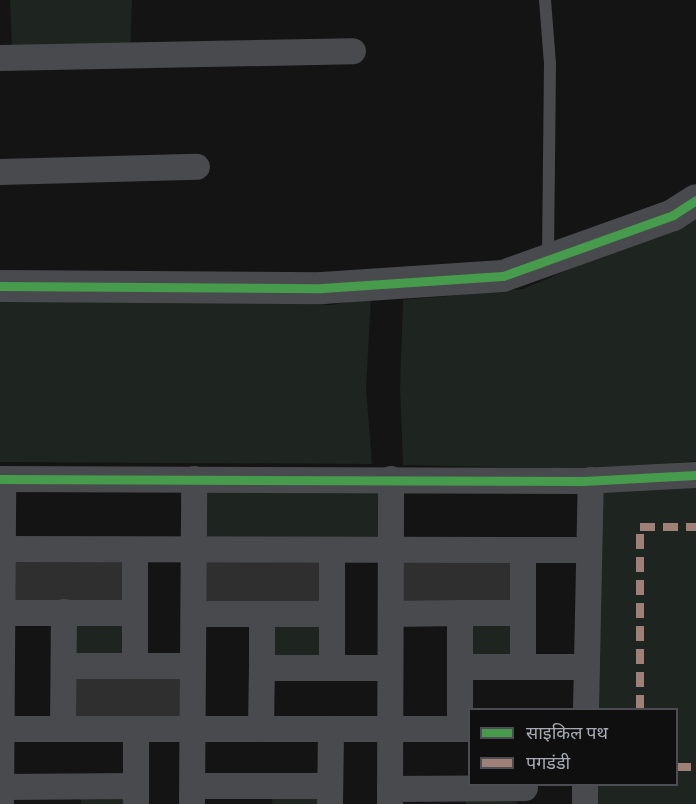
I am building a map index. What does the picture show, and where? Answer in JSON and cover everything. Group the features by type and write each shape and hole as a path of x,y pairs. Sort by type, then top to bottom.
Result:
{"street":[{"path":"0,58 353,51"},
{"path":"0,172 197,167"},
{"path":"0,286 322,288 502,276 673,215 696,200"},
{"path":"136,729 136,795 1,795 1,479 591,480 696,475"},
{"path":"194,479 193,795 330,795 331,729"},
{"path":"391,479 390,796 459,796 525,792"},
{"path":"586,708 591,480"},
{"path":"1,549 590,550"},
{"path":"135,550 135,666"},
{"path":"332,550 332,668"},
{"path":"523,550 523,667"},
{"path":"63,728 64,612"},
{"path":"2,613 135,612"},
{"path":"1,729 465,729 460,667 460,613"},
{"path":"194,614 332,614"},
{"path":"261,729 262,614"},
{"path":"391,614 523,614"},
{"path":"64,666 193,666"},
{"path":"460,667 587,667"},
{"path":"262,668 390,668"},
{"path":"585,786 585,804"}],"lane":[{"path":"545,0 550,75 548,260"}],"shaded area":[{"path":"10,0 132,0 130,53 12,50"},
{"path":"696,215 696,461 603,469 403,465 400,387 403,300 523,289"},
{"path":"371,298 366,388 372,464 0,462 0,302 241,301 331,305"},
{"path":"194,479 391,479 391,550 194,550"},
{"path":"596,479 696,479 696,804 594,804 594,786 678,786 678,708 595,708"},
{"path":"71,619 126,619 127,659 69,659"},
{"path":"269,620 324,622 325,659 267,660"},
{"path":"467,620 515,620 516,660 465,660"},
{"path":"81,792 130,793 130,804 81,804"},
{"path":"273,793 322,793 322,804 272,804"},
{"path":"466,794 517,796 517,804 466,804"}],"building":[{"path":"399,557 517,559 516,603 397,601"},
{"path":"204,558 321,561 320,604 203,602"},
{"path":"7,559 129,561 128,606 6,604"},
{"path":"69,674 188,676 187,720 68,718"}],"marked path":[{"path":"640,708 640,527 696,527"},
{"path":"678,767 696,767"}],"cycle path":[{"path":"0,286 322,288 503,276 673,215 696,200"},
{"path":"0,479 583,481 696,475"}]}
